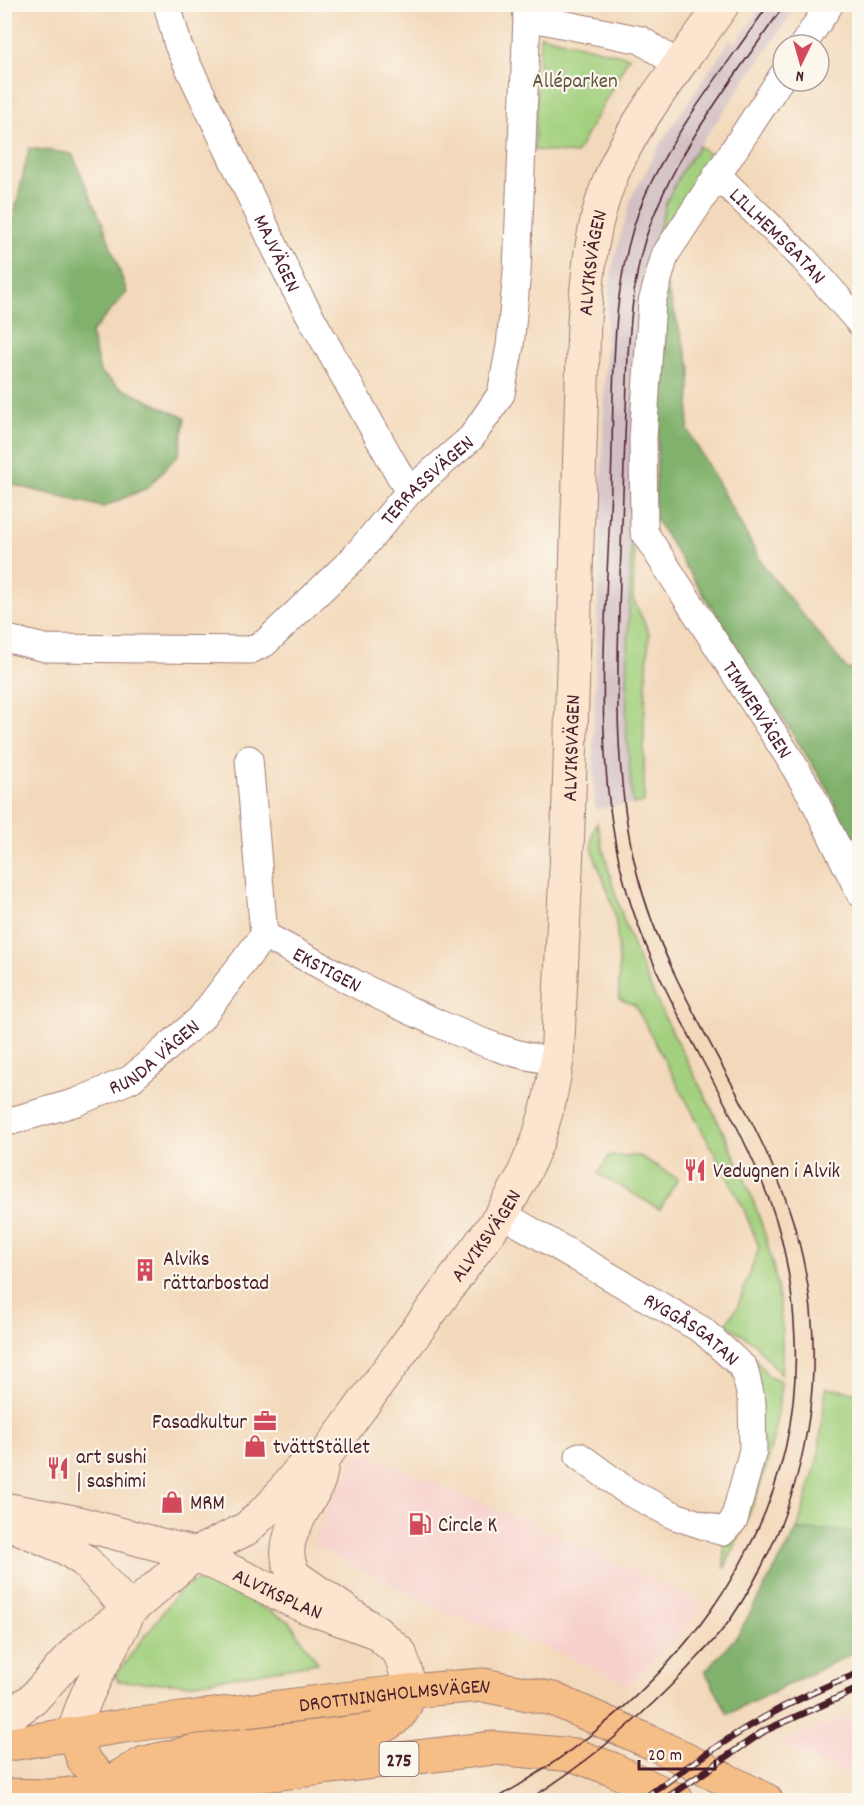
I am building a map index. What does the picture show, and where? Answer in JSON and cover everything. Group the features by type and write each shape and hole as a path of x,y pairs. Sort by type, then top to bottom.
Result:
{"main road":[{"name":"DROTTNINGHOLMSVÄGEN","path":"4,1745 408,1691 483,1685 553,1699 657,1745 766,1800"},
{"path":"74,1734 84,1761 111,1789 122,1775 144,1763 173,1756 374,1730 392,1722 403,1711 408,1691"},
{"name":"275","path":"4,1795 51,1796 220,1780 494,1749 574,1755 612,1769 677,1800"}],"street":[{"name":"MAJVÄGEN","path":"167,4 178,45 294,287 409,492"},
{"name":"ALVIKSVÄGEN","path":"376,1632 340,1605 312,1589 289,1567 288,1552 302,1507 318,1482 323,1458 502,1214 522,1178 538,1140 549,1102 557,1061 568,827 584,321 589,253 605,192 624,148 723,4"},
{"path":"811,33 830,4"},
{"name":"TERRASSVÄGEN","path":"7,648 250,650 265,644 353,559 409,492 471,438 501,394 510,346 517,272 527,11"},
{"path":"527,11 641,40 680,66"},
{"path":"717,175 771,93"},
{"name":"LILLHEMSGATAN","path":"717,175 803,258 860,323"},
{"name":"TIMMERVÄGEN","path":"717,175 665,255 652,302 643,438 644,532 812,796 860,893"},
{"path":"249,759 264,935"},
{"name":"EKSTIGEN","path":"264,935 387,1001 485,1044 523,1056 557,1061"},
{"name":"RUNDA VÄGEN","path":"4,1123 77,1102 131,1079 200,1019 264,935"},
{"name":"RYGGÅSGATAN","path":"502,1214 702,1330 744,1368 752,1402 753,1450 734,1520 723,1532 675,1516 637,1496 579,1456"},
{"name":"ALVIKSVÄGEN","path":"195,1554 246,1529 273,1504 299,1471 323,1458"},
{"name":"ALVIKSPLAN","path":"4,1509 74,1522 195,1554 304,1606 376,1632 400,1653 406,1671 408,1691"},
{"path":"4,1521 65,1548 85,1561 130,1610"},
{"path":"4,1720 33,1699 81,1646 130,1610 195,1554"},
{"path":"74,1734 97,1677 130,1610"}],"shaded area":[{"path":"762,5 798,5 778,33 771,33 771,44 683,169 666,203 646,275 636,399 626,726 633,804 595,809 593,756 607,312 613,263 631,199 659,146 730,40 735,44"},
{"path":"361,1452 565,1538 703,1604 677,1637 629,1684 534,1642 457,1617 312,1545 334,1497"},
{"path":"859,1712 859,1780 777,1744"}],"green space":[{"name":"Alléparken","path":"540,35 629,57 576,154 534,150"},
{"path":"699,146 712,156 663,243 635,540 633,599 649,633 644,725 644,802 633,804 626,726 636,399 646,275 666,203 683,169"},
{"path":"29,148 72,154 103,224 127,292 91,333 100,372 119,387 185,418 179,454 147,488 103,507 14,485 5,472 5,256"},
{"path":"666,284 691,369 688,430 765,568 847,669 859,670 859,858 828,789 654,517"},
{"path":"597,823 616,896 641,966 738,1163 758,1213 773,1264 781,1318 781,1375 754,1343 726,1324 738,1306 759,1247 742,1205 635,1005 619,999 616,922 610,897 593,850 593,832"},
{"path":"609,1156 640,1156 678,1179 660,1209 598,1174"},
{"path":"712,1324 749,1350 769,1377 781,1382 769,1456 754,1501 724,1569 724,1544 732,1542 748,1505 765,1444"},
{"path":"826,1388 859,1393 859,1532 797,1530 818,1458"},
{"path":"797,1530 859,1531 859,1650 728,1714 705,1671 737,1636"},
{"path":"208,1579 289,1621 318,1663 190,1684 118,1681 115,1676 179,1591 193,1582"}],"tram line":[{"path":"494,1800 556,1761 613,1716 665,1666 711,1610 748,1549 775,1483 792,1413 794,1321 788,1269 780,1235 753,1160 670,999 635,916 622,873 612,826 607,778 603,680 615,339 618,302 632,232 656,173 685,123 769,4"},
{"path":"528,1800 592,1756 632,1723 688,1668 730,1620 759,1572 782,1522 799,1470 809,1417 813,1363 811,1308 802,1254 786,1200 769,1158 687,999 650,916 629,836 618,726 618,652 628,354 641,254 657,208 688,147 725,89 785,4"}],"railway":[{"path":"642,1800 746,1728 829,1685 860,1673"},
{"path":"664,1800 764,1731 860,1688"}],"place":[{"name":"Vedugnen i Alvik","path":"695,1170"},
{"name":"Alviks rättarbostad","path":"145,1270"},
{"name":"Fasadkultur","path":"265,1421"},
{"name":"tvättStället","path":"255,1446"},
{"name":"art sushi | sashimi","path":"58,1468"},
{"name":"MRM","path":"172,1502"},
{"name":"Circle K","path":"420,1524"}]}
